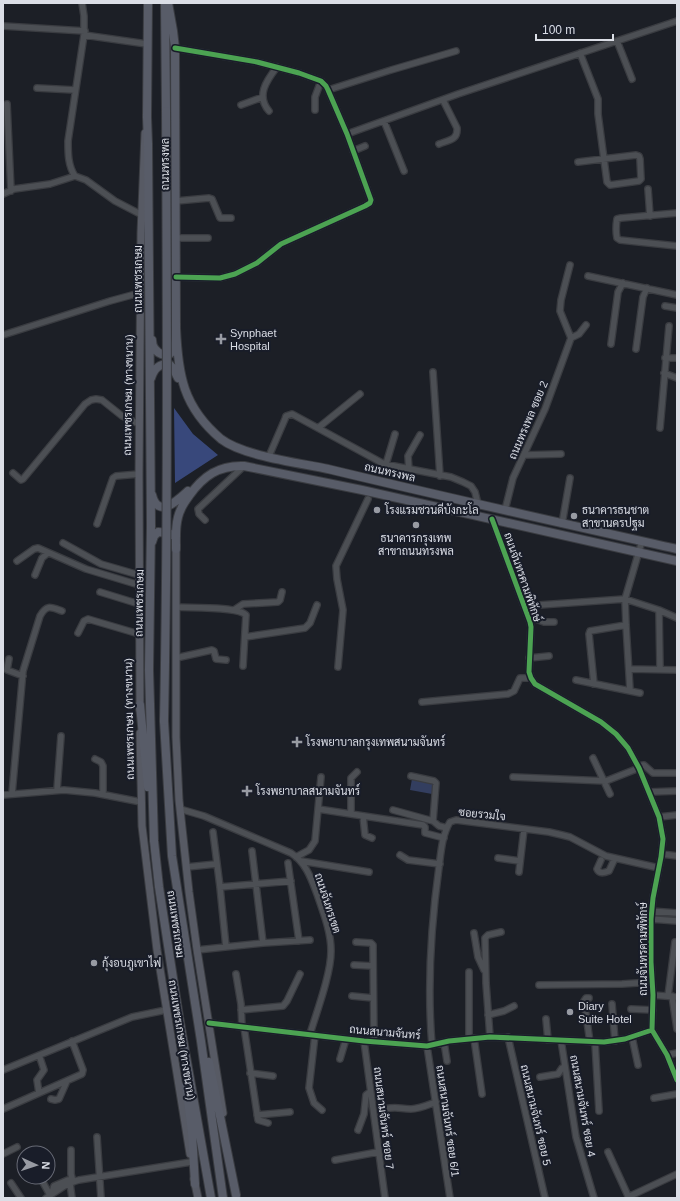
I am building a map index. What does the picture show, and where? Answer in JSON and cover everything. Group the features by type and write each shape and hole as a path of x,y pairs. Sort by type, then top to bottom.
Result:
{"highway":[{"name":"ถนนเพชรเกษม","path":"148,3 146,117 148,144 151,476 148,670 154,841 164,920 182,1031 203,1155 212,1198"},
{"name":"ถนนเพชรเกษม","path":"164,3 167,387 164,721 172,856 197,1013 223,1198"},
{"name":"ถนนทรงพล","path":"168,3 174,31 175,48 177,356 180,376 185,390 194,410 206,425 222,440 238,448 562,524 677,549"},
{"path":"149,324 154,349 165,355 170,354 173,350 176,327"},
{"path":"150,387 151,377 154,370 161,365 169,364 173,368 185,390"},
{"path":"151,476 154,501 160,507 166,507 174,504 194,486 220,469 232,465 244,466 382,494 677,561"},
{"path":"176,549 176,534 181,509 195,488 206,478"},
{"path":"382,494 384,483"},
{"path":"150,547 154,536 158,532 163,532 169,533 173,538 176,549"},
{"path":"140,706 154,841"},
{"path":"197,1013 214,1087 236,1197"},
{"path":"182,1031 195,1184"}],"main road":[{"name":"ถนนเพชรเกษม (ทางขนาน)","path":"146,117 143,146 140,294 139,634 142,826 166,1010 198,1198"},
{"path":"176,549 176,737 180,809 197,950 236,1197"}],"street":[{"path":"82,3 85,33 69,129 68,145 71,170 75,176 86,180 115,201 142,215"},
{"path":"347,134 458,94 677,21"},
{"path":"3,26 85,33 147,44"},
{"path":"617,41 632,79"},
{"path":"175,48 277,67 321,81 328,90 347,134 372,200 370,203 281,244 257,263 235,274 220,278 176,277"},
{"path":"328,90 456,51"},
{"path":"578,162 604,159 636,155 639,156 640,180 610,184 607,182 604,159 598,114 598,99 580,53"},
{"path":"269,111 264,106 263,97 266,82 277,67"},
{"path":"315,110 315,97 321,81"},
{"path":"37,88 75,90"},
{"path":"241,105 263,97"},
{"path":"439,144 455,138 458,133 443,100"},
{"path":"6,104 11,191"},
{"path":"384,121 404,171"},
{"path":"353,151 365,146"},
{"path":"3,194 18,188 50,184 75,176"},
{"path":"648,188 650,216"},
{"path":"176,201 212,198 220,218 231,218"},
{"path":"677,213 618,219 617,238 620,240 677,246"},
{"path":"176,238 208,238"},
{"path":"570,265 561,300 560,311 572,338 579,334 586,325"},
{"path":"588,276 677,295"},
{"path":"611,344 618,292 623,283"},
{"path":"636,349 643,297 646,288"},
{"path":"3,334 110,301 140,294"},
{"path":"665,306 677,308"},
{"path":"660,428 669,326"},
{"name":"ถนนทรงพล ซอย 2","path":"505,510 513,478 545,409 572,338"},
{"path":"665,358 677,358"},
{"path":"433,372 440,476"},
{"path":"664,373 677,378"},
{"path":"318,428 360,394"},
{"path":"13,473 21,480 24,479 85,404 90,400 102,400 122,416 140,424"},
{"path":"269,456 286,416 292,414 386,464 452,478 470,486 475,492 478,504"},
{"path":"386,464 395,434"},
{"path":"409,470 408,456 420,435"},
{"path":"524,455 561,454"},
{"path":"205,520 199,514 198,509 244,466"},
{"path":"98,524 113,478 116,476 139,474"},
{"path":"562,524 570,478"},
{"path":"338,667 343,610 336,566 368,499"},
{"name":"ถนนจันทรคามพิทักษ์","path":"492,519 525,606 531,627 529,672 531,678 535,684 601,722 621,740 628,748 638,767 659,817 663,839 662,854 651,919 653,995 652,1030"},
{"path":"630,690 625,599 642,541"},
{"path":"63,543 101,564 139,575"},
{"path":"17,561 34,549 38,548 86,569 139,585"},
{"path":"35,575 42,558 48,553"},
{"path":"100,592 139,604"},
{"path":"234,610 243,604 278,602 282,592"},
{"path":"525,606 625,599 659,610 677,618"},
{"path":"245,637 305,628 310,623 317,605"},
{"path":"12,794 23,676 40,616 44,609 48,607 62,611"},
{"path":"176,607 234,610 242,612 246,615 243,666"},
{"path":"659,610 660,669"},
{"path":"528,616 544,622 554,622"},
{"path":"78,633 84,621 88,620 139,634"},
{"path":"594,684 589,634 590,631 626,625"},
{"path":"176,658 212,650 214,651 216,659 226,660"},
{"path":"530,658 549,656"},
{"path":"9,659 7,670 23,676"},
{"path":"629,669 677,670"},
{"path":"422,702 508,694 514,690 520,678 531,678"},
{"path":"576,680 640,693"},
{"path":"57,790 61,736"},
{"path":"593,758 610,794"},
{"path":"95,759 101,762 103,766 103,794"},
{"path":"513,777 604,781 613,779 644,765 653,773 677,773"},
{"path":"351,814 350,781 357,772"},
{"path":"411,776 434,781 436,783 434,821"},
{"path":"296,857 304,853 312,846 316,832 321,777"},
{"path":"3,795 69,790 103,794 141,802"},
{"path":"649,792 677,791"},
{"name":"ถนนจันทรเขต","path":"180,809 204,816 276,846 301,861 310,876 327,923 331,950 328,972 312,1035 309,1088 314,1103 322,1110"},
{"path":"318,809 423,825 425,827 425,834 444,838"},
{"path":"393,810 434,821 439,826 447,828"},
{"path":"659,817 677,815"},
{"path":"363,816 366,835 372,838"},
{"name":"ซอยรวมใจ","path":"430,1045 430,963 436,888 444,838 450,822 456,820 562,834 606,856 659,868"},
{"path":"519,872 524,828"},
{"path":"213,832 226,947"},
{"path":"252,851 263,943"},
{"path":"662,854 677,856"},
{"path":"400,855 408,860 440,864"},
{"path":"498,858 520,861"},
{"path":"600,860 597,869 598,872 605,873 609,871 615,858"},
{"path":"301,861 369,872"},
{"path":"288,863 299,941"},
{"path":"186,867 216,864"},
{"path":"220,887 290,881"},
{"path":"652,911 677,913"},
{"path":"651,919 677,921"},
{"path":"490,1037 485,972 486,936 501,932"},
{"path":"474,933 478,957 485,972"},
{"path":"197,950 310,940"},
{"path":"356,942 371,943 373,945 374,1041"},
{"path":"675,942 672,996 677,1029"},
{"path":"354,965 373,966"},
{"path":"469,972 472,1038 482,1094"},
{"path":"236,974 257,1115 260,1121 268,1123"},
{"path":"241,1010 283,1006 300,974"},
{"path":"539,985 622,984 652,982"},
{"path":"653,995 672,996"},
{"path":"352,996 373,998"},
{"path":"590,998 586,998 584,1001 592,1042 599,1111"},
{"path":"612,1004 615,1041"},
{"path":"488,1015 504,1011 514,1006"},
{"path":"631,1009 653,1010"},
{"path":"3,1070 132,1017 166,1010"},
{"path":"546,1019 548,1040"},
{"name":"ถนนสนามจันทร์","path":"209,1023 364,1041 430,1045 472,1038 490,1037 592,1042 615,1041 652,1030"},
{"path":"652,1030 667,1055 677,1080"},
{"name":"ถนนสนามจันทร์ ซอย 5","path":"508,1037 545,1198"},
{"path":"632,1037 638,1065"},
{"path":"340,1058 346,1039"},
{"name":"ถนนสนามจันทร์ ซอย 4","path":"561,1040 576,1138 594,1198"},
{"path":"3,1108 80,1075 83,1072 72,1041"},
{"name":"ถนนสนามจันทร์ ซอย 7","path":"364,1041 385,1198"},
{"path":"444,1042 447,1061"},
{"name":"ถนนสนามจันทร์ ซอย 6/1","path":"430,1045 436,1102 450,1198"},
{"path":"667,1055 677,1053"},
{"path":"39,1055 44,1070 37,1080 39,1093"},
{"path":"540,1077 558,1074 562,1068 565,1067"},
{"path":"250,1073 273,1076"},
{"path":"51,1099 59,1099 67,1081"},
{"path":"358,1130 364,1114 366,1095 370,1092"},
{"path":"654,1098 677,1094"},
{"path":"385,1109 396,1106 410,1109 419,1108 436,1102"},
{"path":"257,1115 290,1112"},
{"path":"97,1138 101,1198"},
{"path":"3,1154 16,1148"},
{"path":"71,1150 72,1198"},
{"path":"335,1160 378,1152"},
{"path":"608,1152 628,1197 677,1174"},
{"path":"44,1185 49,1195 72,1182 100,1176 191,1162"},
{"path":"11,1183 21,1198"}],"shaded area":[{"path":"174,408 193,434 218,455 175,483"},
{"path":"412,779 434,784 432,794 410,790"}],"cycle path":[{"path":"175,48 257,62 299,73 321,81 328,90 347,134 371,200 370,203 365,206 281,244 257,263 235,274 220,278 176,277"},
{"path":"492,519 530,622 529,672 531,678 535,684 601,722 616,734 628,748 639,768 659,817 663,839 651,919 653,995 652,1030 667,1055 677,1080"},
{"path":"209,1023 364,1041 427,1046 449,1041 490,1037 604,1042 625,1039 652,1030"}],"place":[{"name":"Synphaet Hospital","path":"221,339"},
{"name":"โรงแรมชวนดีบังกะโล","path":"377,510"},
{"name":"ธนาคารธนชาต สาขานครปฐม","path":"574,516"},
{"name":"ธนาคารกรุงเทพ สาขาถนนทรงพล","path":"416,525"},
{"name":"โรงพยาบาลกรุงเทพสนามจันทร์","path":"297,742"},
{"name":"โรงพยาบาลสนามจันทร์","path":"247,791"},
{"name":"กุ้งอบภูเขาไฟ","path":"94,963"},
{"name":"Diary Suite Hotel","path":"570,1012"}]}
